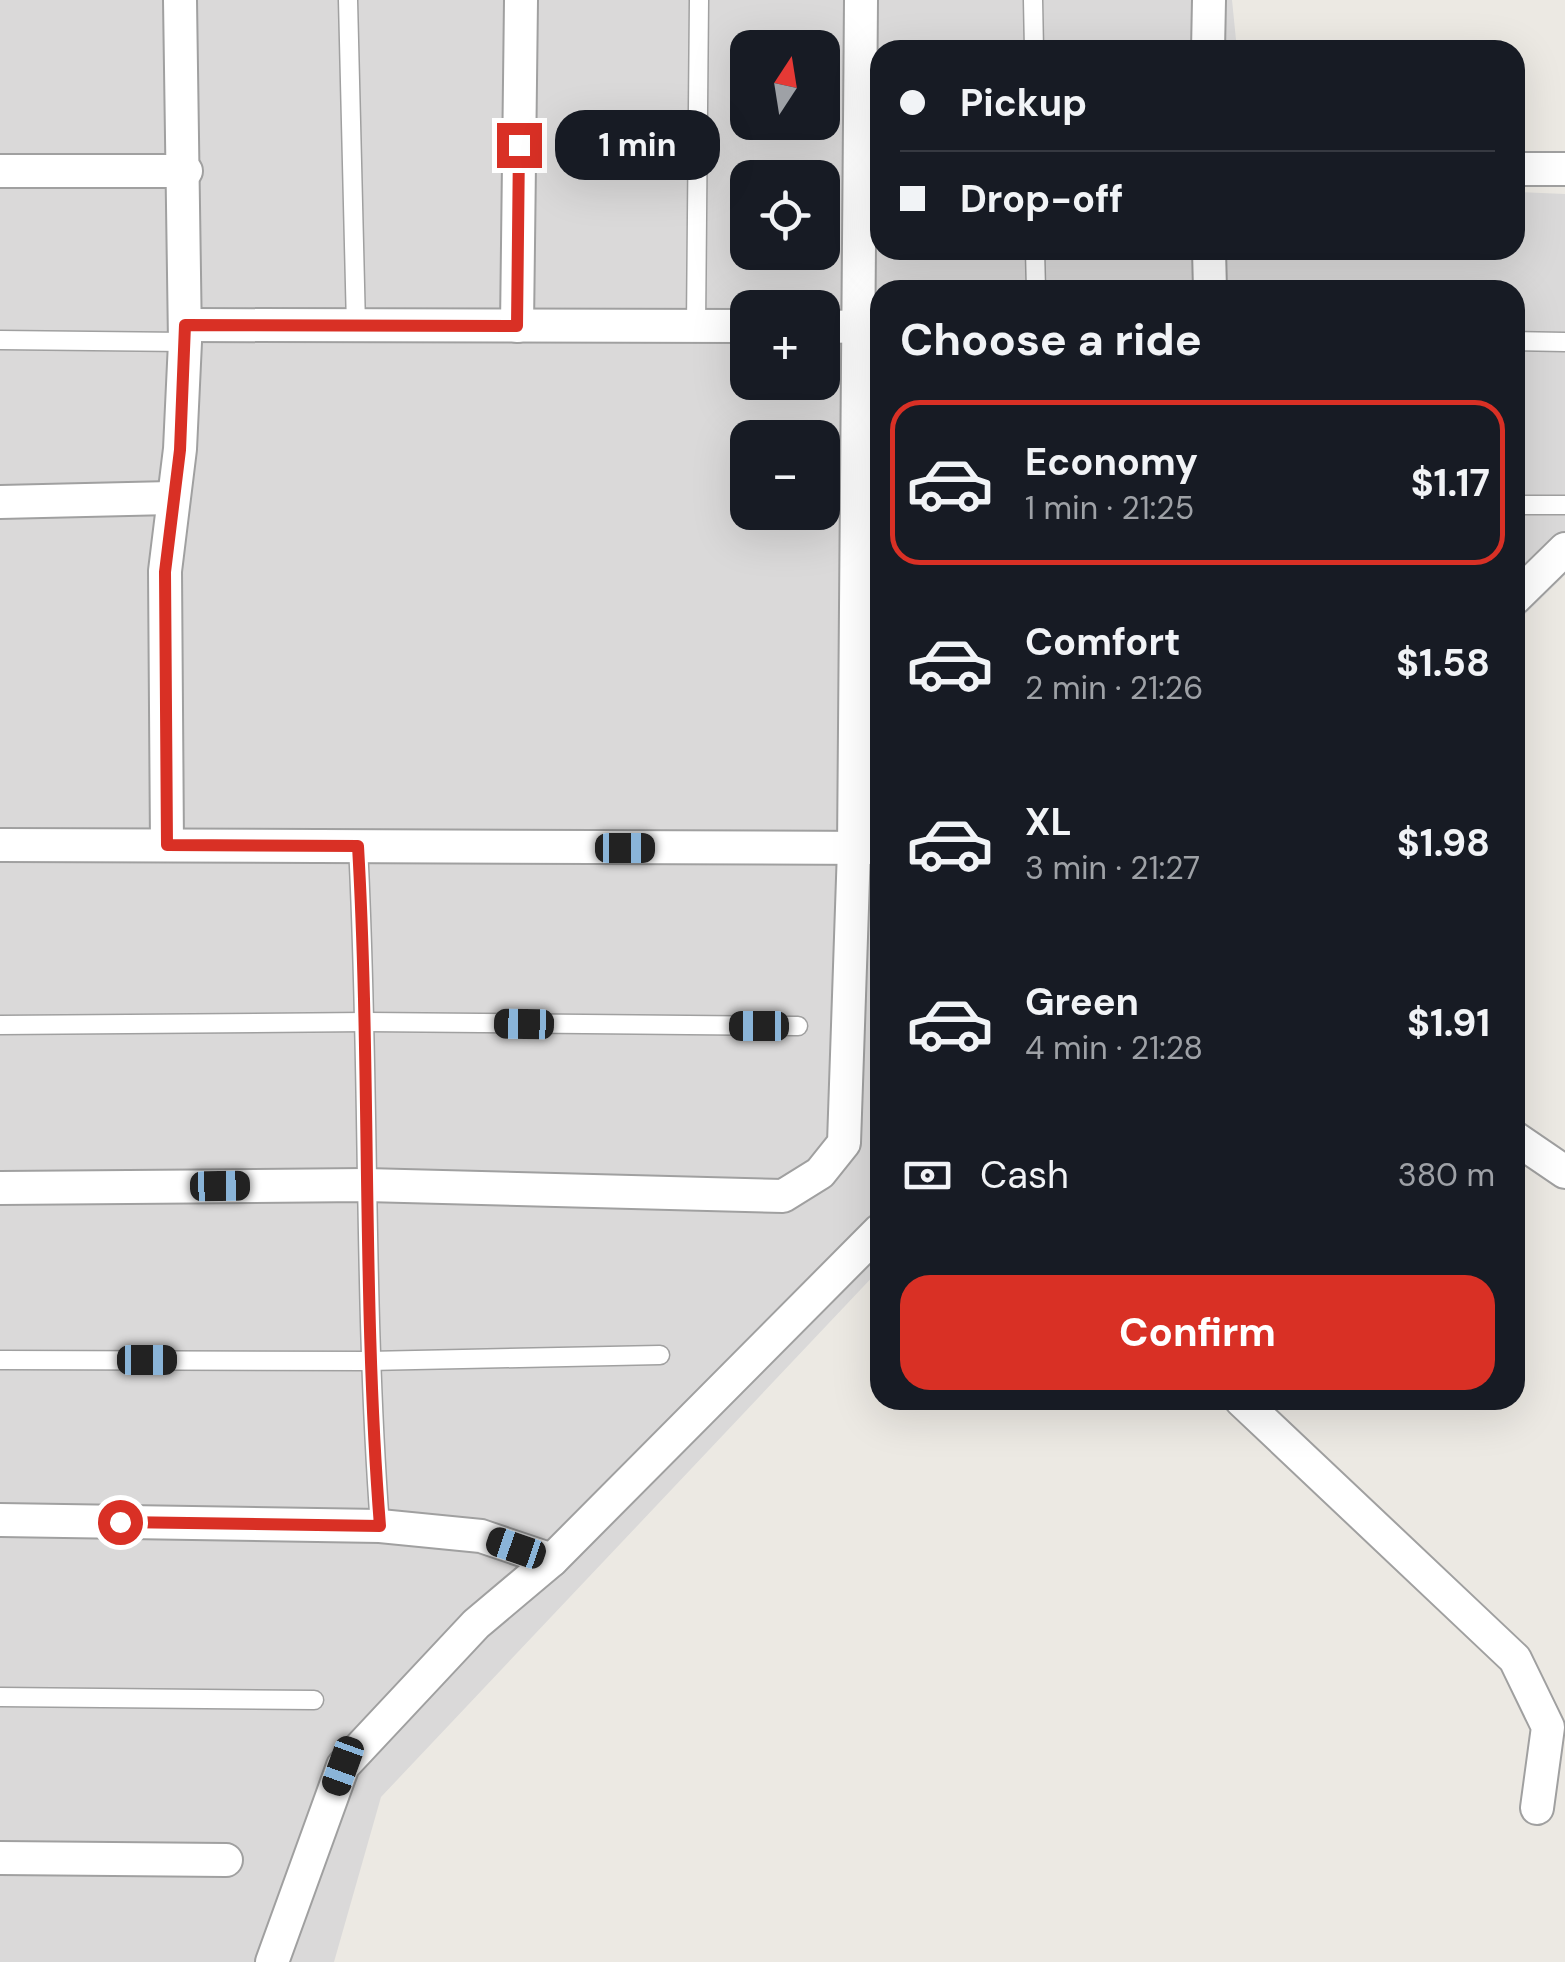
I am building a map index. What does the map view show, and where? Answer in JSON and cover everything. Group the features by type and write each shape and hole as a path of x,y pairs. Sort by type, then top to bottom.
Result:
{"street":[{"path":"167,845 165,572 170,498 180,450 185,334 186,171 180,0"},
{"path":"517,326 521,0"},
{"path":"0,1188 366,1185 783,1196 820,1173 844,1144 867,848 852,327 861,0"},
{"path":"1208,0 1208,40"},
{"path":"1525,169 1565,169"},
{"path":"0,170 186,171"},
{"path":"185,334 356,326 730,326"},
{"path":"0,502 170,498"},
{"path":"1525,588 1565,549"},
{"path":"0,845 867,848"},
{"path":"1525,1145 1565,1172"},
{"path":"272,1962 343,1766 476,1624 552,1560 870,1240"},
{"path":"1251,1410 1515,1659 1548,1727 1537,1808"},
{"path":"0,1520 380,1526 480,1536 552,1560"},
{"path":"0,1858 226,1860"}],"lane":[{"path":"348,0 356,326"},
{"path":"696,326 699,0"},
{"path":"1033,0 1034,40"},
{"path":"0,340 185,334"},
{"path":"1525,341 1565,342"},
{"path":"1525,506 1565,505"},
{"path":"358,846 368,1022 368,1361 380,1526"},
{"path":"0,1025 368,1022 798,1026"},
{"path":"0,1360 368,1361 660,1355"},
{"path":"0,1697 314,1700"}],"shaded area":[{"path":"0,0 1232,0 1236,40 870,40 870,260 1525,260 1525,192 1565,194 1565,575 1525,614 1525,280 870,280 870,1280 381,1797 334,1962 0,1962"}],"route":[{"path":"120,1522 380,1526 368,1361 368,1022 358,846 167,845 165,572 170,498 180,450 185,325 517,326 519,145"}]}
